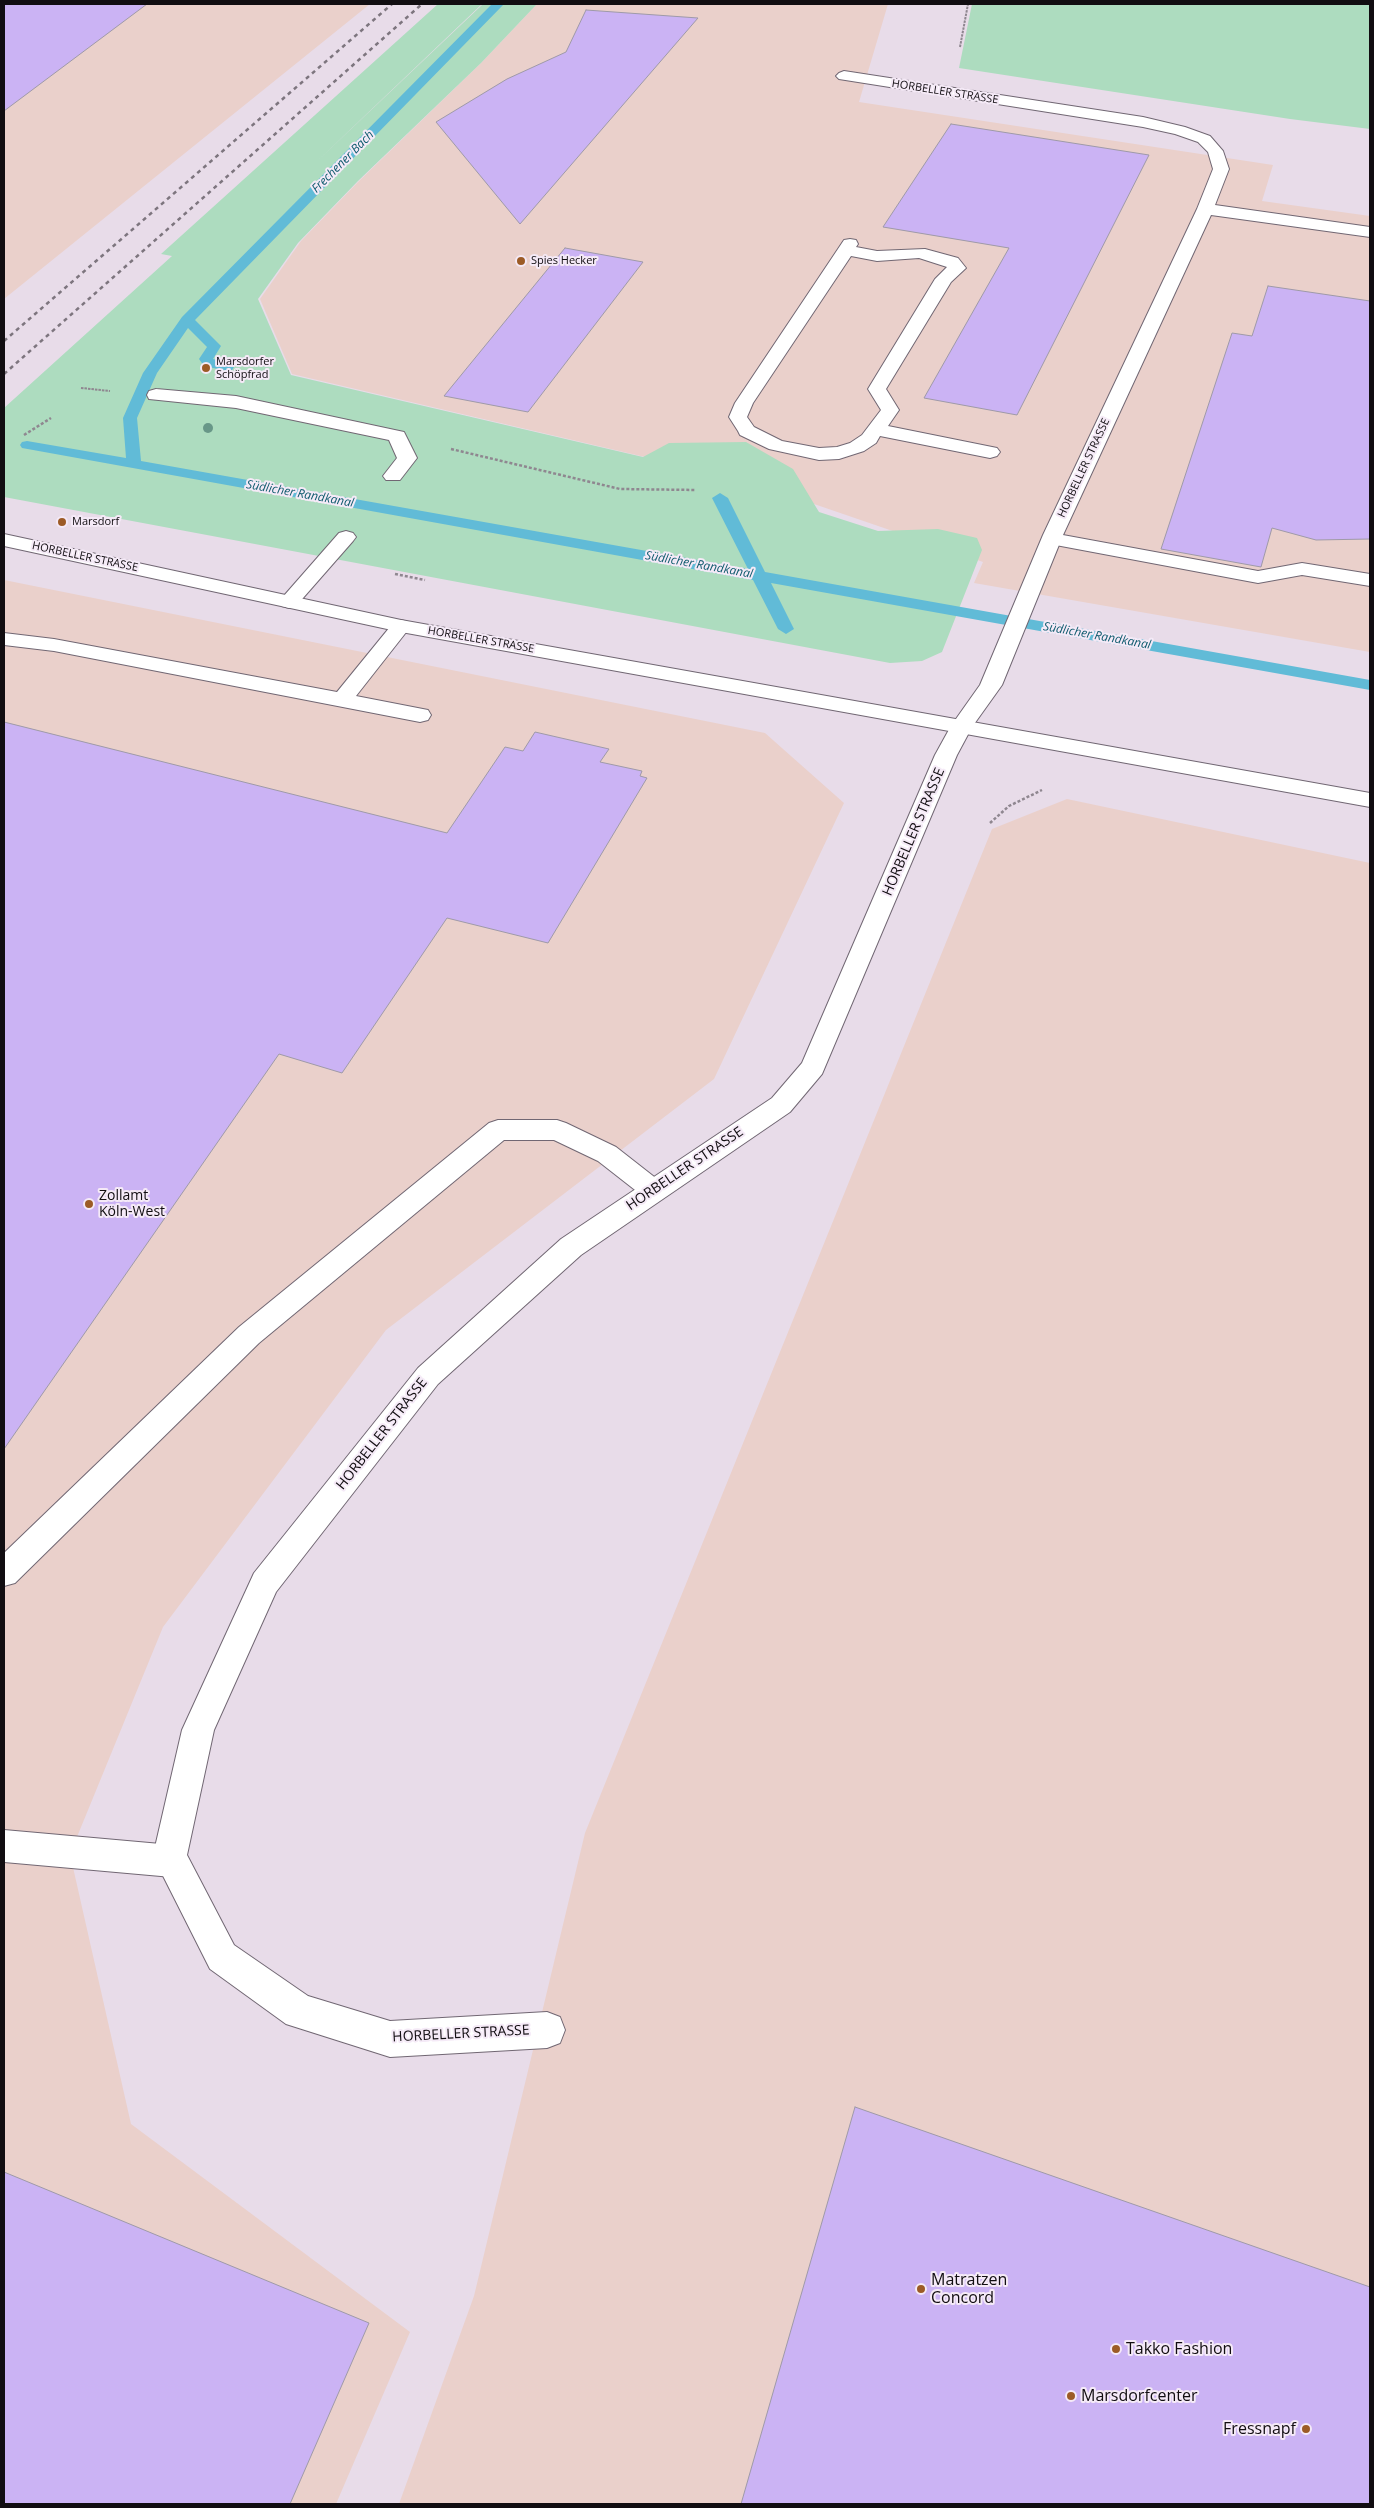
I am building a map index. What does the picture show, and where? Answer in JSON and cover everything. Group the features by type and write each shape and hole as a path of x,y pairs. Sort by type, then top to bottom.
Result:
{"street":[{"name":"HORBELLER STRASSE","path":"548,2030 390,2040 299,2011 222,1957 170,1856 198,1730 264,1583 428,1376 571,1247 780,1104 814,1067 943,764 962,726 991,685 1052,539 1205,209 1221,169 1215,151 1204,139 1179,130 1143,122 844,76"},
{"path":"1205,209 1370,232"},
{"path":"848,247 878,256 919,253 952,262 957,268 944,279 878,389 890,410 877,430 869,439 856,447 839,453 819,454 776,445 747,431 738,418 744,403 848,247"},
{"path":"156,395 236,402 397,436 407,458 393,476"},
{"path":"877,430 990,452"},
{"path":"289,602 346,537"},
{"path":"1052,539 1258,577 1302,569 1370,580"},
{"name":"HORBELLER STRASSE","path":"4,540 401,626 1370,800"},
{"path":"342,700 401,626"},
{"path":"4,639 54,645 420,715"},
{"path":"4,1573 249,1335 498,1130 558,1130 607,1154 653,1190"},
{"path":"4,1846 172,1861"}],"path":[{"path":"81,388 119,392"},
{"path":"24,435 51,418"},
{"path":"397,436 620,488 696,490"}],"shaded area":[{"path":"4,4 370,4 4,299"},
{"path":"537,4 888,4 859,102 1273,165 1262,201 1370,216 1370,652 974,583 983,562 747,481 292,374 260,299 301,241 358,182 481,63"},
{"path":"4,580 765,733 844,803 714,1079 386,1330 163,1627 70,1854 131,2124 410,2332 336,2504 4,2504"},
{"path":"1067,799 1370,863 1370,2504 399,2504 474,2296 585,1833 992,829"}],"green space":[{"path":"438,4 482,4 311,167 483,4 537,4 481,63 358,181 298,243 258,299 291,375 643,457 669,443 746,442 793,469 819,512 878,531 938,529 977,538 982,550 942,652 922,661 890,663 4,497 4,408 172,256 161,254"},
{"path":"972,4 1370,4 1370,129 1290,119 959,68"}],"building":[{"path":"4,4 147,4 4,111"},
{"path":"586,10 698,18 520,224 436,122 507,79 566,52"},
{"path":"951,124 1149,155 1017,415 924,398 1009,248 883,227"},
{"path":"565,248 643,262 528,412 444,396"},
{"path":"1268,286 1370,301 1370,539 1316,540 1272,528 1261,567 1161,549 1232,333 1252,336"},
{"name":"Zollamt Köln-West","path":"4,722 447,833 505,747 523,751 535,732 609,749 600,762 642,771 640,776 647,778 548,943 447,918 342,1073 279,1054 4,1449"},
{"name":"Marsdorfcenter","path":"855,2107 1370,2287 1370,2504 741,2504"},
{"path":"4,2172 369,2323 290,2504 4,2504"}],"waterway":[{"name":"Frechener Bach","path":"187,320 222,282 498,4"},
{"name":"Frechener Bach","path":"134,464 130,418 150,373 187,320"},
{"name":"Frechener Bach","path":"187,320 214,346 206,359 209,363 227,367"},
{"name":"Südlicher Randkanal","path":"27,445 759,576"},
{"name":"Frechener Bach","path":"720,498 759,576"},
{"name":"Südlicher Randkanal","path":"759,576 1370,685"},
{"name":"Frechener Bach","path":"759,576 786,629"}],"railway":[{"path":"4,341 392,4"},
{"path":"4,374 422,4"}],"place":[{"name":"Spies Hecker","path":"521,261"},
{"name":"Marsdorfer Schöpfrad","path":"206,368"},
{"name":"Marsdorf","path":"62,522"},
{"name":"Zollamt Köln-West","path":"89,1204"},
{"name":"Matratzen Concord","path":"921,2289"},
{"name":"Takko Fashion","path":"1116,2349"},
{"name":"Marsdorfcenter","path":"1071,2396"},
{"name":"Fressnapf","path":"1306,2429"}]}
